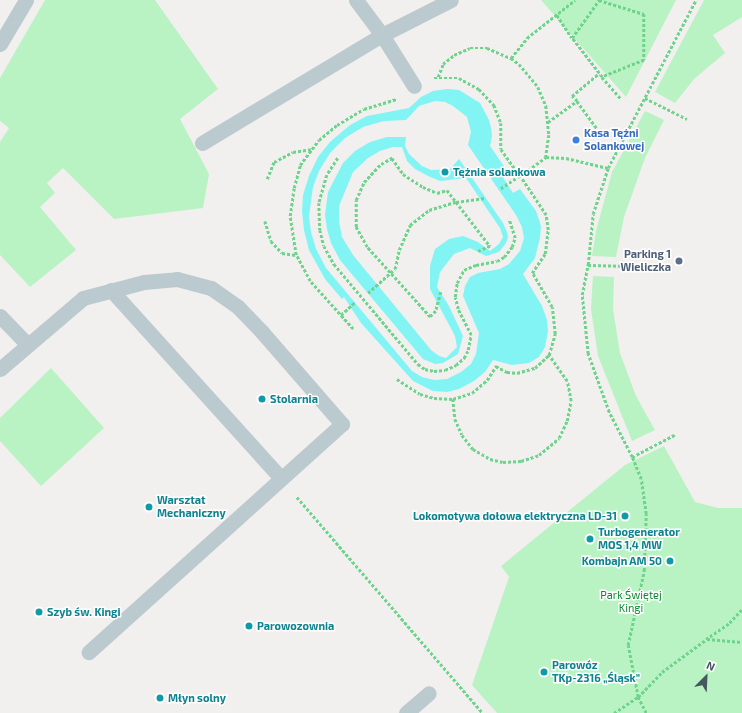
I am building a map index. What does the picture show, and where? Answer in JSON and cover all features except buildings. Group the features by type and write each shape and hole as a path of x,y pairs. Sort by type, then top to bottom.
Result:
{"lane":[{"path":"0,44 26,0"},
{"path":"356,0 382,35 414,86"},
{"path":"202,144 382,35 451,0"},
{"path":"0,369 83,298 144,282 177,279 211,288 238,307 262,332 342,424 89,652"},
{"path":"111,290 281,478"},
{"path":"0,316 28,345"},
{"path":"406,713 429,692"}],"path":[{"path":"511,58 527,38 576,0"},
{"path":"572,38 599,0 644,14 644,60 602,77"},
{"path":"646,713 638,697 628,645 644,571 646,514 641,479 632,457 609,412 588,354 582,295 588,264 593,214 608,168 696,0"},
{"path":"557,14 572,38 620,98"},
{"path":"438,77 443,64 454,55 470,48 487,48 511,58 527,72 538,87 546,106 549,135 546,156"},
{"path":"597,129 572,96 599,73"},
{"path":"354,329 310,281 296,256 290,216 300,165 319,140 337,125 364,109 403,97 421,81 438,77 459,78 479,89 494,105 501,124 501,149 546,215 548,230 545,254 532,273 552,307 555,334 549,356 534,368 517,374 507,372 496,366 487,380 472,392 454,399 434,398 420,394 397,379"},
{"path":"645,98 687,119"},
{"path":"547,122 577,102"},
{"path":"267,179 274,162 293,152 312,149"},
{"path":"499,190 546,156 566,158 608,168"},
{"path":"338,158 327,175 319,203 320,230 324,246 334,264 418,364 425,369 434,372 445,370 456,365 464,358 468,350 471,335 458,309 455,297 457,283 464,270 476,265 497,261 504,257 512,247 515,238 509,219"},
{"path":"441,292 436,311 430,317 367,247 356,227 356,200 364,182 381,164 392,158 403,174 423,187 437,193 446,190 490,246 477,252"},
{"path":"368,293 395,269 399,250 410,225 429,210 456,202 485,198"},
{"path":"265,221 271,241 282,253 296,256"},
{"path":"588,264 632,266"},
{"path":"341,315 355,302"},
{"path":"454,399 456,419 462,435 473,449 490,459 504,462 521,461 539,455 559,438 567,421 570,401 567,382 549,356"},
{"path":"632,457 676,434"},
{"path":"281,478 483,713"},
{"path":"614,713 638,697 662,672 729,624 742,610"},
{"path":"707,639 742,642"}],"green space":[{"path":"45,0 155,0 218,89 180,119 209,174 203,208 114,219 63,168 47,183 55,193 40,207 76,250 30,287 0,255 0,142 9,128 0,121 0,78"},
{"path":"541,0 676,0 626,97"},
{"path":"704,0 742,0 742,17 713,35 725,53 694,79 675,103 655,92"},
{"path":"645,111 664,120 645,158 624,217 616,257 592,256 596,231 612,172"},
{"path":"593,276 614,277 613,309 620,353 636,396 655,430 632,441 598,356 591,309"},
{"path":"51,368 104,428 41,486 0,441 0,418"},
{"name":"Park Świętej Kingi","path":"664,446 695,502 718,508 742,508 742,713 497,713 472,685 509,577 501,566 625,465"}],"water":[{"path":"447,89 459,90 480,103 489,120 491,128 492,136 490,146 508,172 502,176 513,193 520,189 536,211 541,226 540,238 535,258 523,274 542,306 547,320 548,331 545,347 539,357 529,363 512,365 493,360 485,372 474,381 459,389 447,392 433,391 413,381 361,323 344,297 342,299 325,279 309,250 304,230 302,211 303,195 309,176 318,157 330,142 350,125 367,116 409,108 421,97 433,91","holes":["435,101 445,102 453,106 467,117 471,132 468,145 516,215 522,227 524,238 520,251 509,264 500,269 478,273 470,277 465,286 463,296 479,333 476,354 471,364 461,372 447,379 434,380 422,377 412,371 326,268 316,249 311,232 309,216 313,187 319,171 330,153 345,138 363,127 384,121 406,120 419,106"]},
{"path":"387,137 406,137 405,146 409,154 422,166 431,170 450,169 459,159 503,223 507,232 508,237 506,243 499,252 486,256 470,248 454,254 440,272 437,287 449,306 463,336 458,354 443,363 435,364 423,359 340,260 331,243 325,215 328,192 343,163 355,151 370,142","holes":["393,147 402,147 407,161 415,169 428,176 440,181 466,178 500,228 503,237 499,244 490,251 478,242 463,236 449,239 435,249 430,266 430,289 455,336 457,347 446,358 439,356 431,350 353,255 342,237 339,221 339,206 353,172 368,158 380,151"]}],"place":[{"name":"Kasa Tężni Solankowej","path":"576,140"},
{"name":"Tężnia solankowa","path":"445,172"},
{"name":"Parking 1 Wieliczka","path":"679,261"},
{"name":"Stolarnia","path":"262,399"},
{"name":"Warsztat Mechaniczny","path":"149,507"},
{"name":"Lokomotywa dołowa elektryczna LD-31","path":"625,516"},
{"name":"Turbogenerator MOS 1,4 MW","path":"590,539"},
{"name":"Kombajn AM 50","path":"670,561"},
{"name":"Szyb św. Kingi","path":"39,612"},
{"name":"Parowozownia","path":"249,626"},
{"name":"Parowóz TKp-2316 „Śląsk”","path":"544,672"},
{"name":"Młyn solny","path":"160,698"}]}
